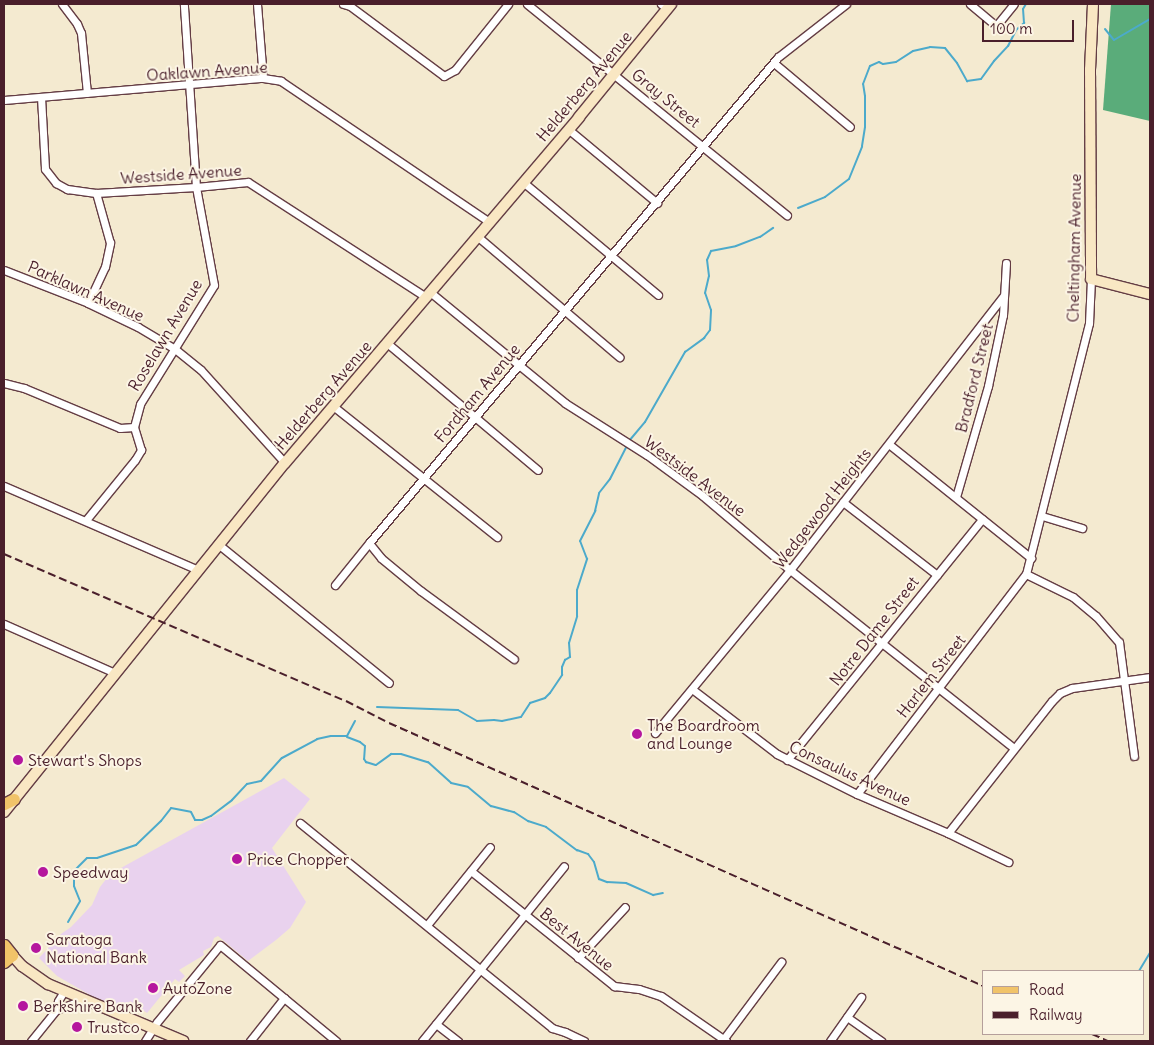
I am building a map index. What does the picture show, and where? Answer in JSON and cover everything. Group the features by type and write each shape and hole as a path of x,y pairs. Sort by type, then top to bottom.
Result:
{"main road":[{"path":"4,945 8,958"}],"street":[{"path":"62,4 77,24 81,33 87,93"},
{"name":"Roselawn Avenue","path":"134,427 140,404 214,285 196,187 184,4"},
{"path":"257,4 263,78"},
{"path":"343,4 350,6 444,76 455,70 508,4"},
{"name":"Gray Street","path":"526,4 615,73 787,215"},
{"name":"Fordham Avenue","path":"335,586 368,543 642,221 778,57 846,4"},
{"path":"970,4 996,26 1014,4"},
{"name":"Cheltingham Avenue","path":"1026,574 1089,323 1091,279 1090,69 1093,4"},
{"name":"Helderberg Avenue","path":"4,812 9,801 218,544 579,117 667,5"},
{"path":"774,63 850,127"},
{"name":"Oaklawn Avenue","path":"4,100 190,86 263,78 281,81 489,222"},
{"name":"Westside Avenue","path":"41,97 45,169 56,183 67,190 96,193 248,182 428,294 519,364 565,403 632,445 703,496 790,570 1014,748"},
{"path":"568,129 657,203"},
{"path":"523,182 658,296"},
{"path":"88,304 105,267 110,243 96,193"},
{"path":"477,236 619,357"},
{"name":"Bradford Street","path":"956,498 988,386 1003,315 1006,263"},
{"name":"Parklawn Avenue","path":"4,270 88,304 138,328 175,349 201,370 285,463"},
{"path":"1091,279 1150,294"},
{"name":"Wedgewood Heights","path":"655,733 790,570 890,445 1004,295"},
{"path":"387,343 538,470"},
{"path":"4,382 24,388 120,428 134,427 141,450 86,520"},
{"path":"334,406 498,537"},
{"path":"890,445 1031,558"},
{"path":"4,486 198,570"},
{"path":"843,502 937,575"},
{"path":"1042,516 1082,528"},
{"name":"Notre Dame Street","path":"787,760 982,519"},
{"path":"368,543 381,558 421,591 514,658"},
{"path":"218,544 389,684"},
{"path":"1026,574 1065,593 1096,616 1119,642 1134,756"},
{"name":"Harlem Street","path":"857,794 1026,574"},
{"path":"4,624 115,673"},
{"path":"948,833 1014,748 1060,693 1072,688 1150,677"},
{"name":"Consaulus Avenue","path":"692,689 756,739 787,760 857,794 948,833 1008,862"},
{"path":"300,823 552,1028 584,1041"},
{"path":"427,925 490,846"},
{"path":"422,1041 564,866"},
{"name":"Best Avenue","path":"470,871 614,986 639,989 661,996 724,1041"},
{"path":"578,958 624,907"},
{"path":"144,1041 220,945 336,1041"},
{"path":"8,958 40,979 64,991 183,1041"},
{"path":"724,1041 781,962"},
{"path":"31,1041 56,1010 58,1001 64,991"},
{"path":"830,1041 861,997"},
{"path":"250,1041 284,998"},
{"path":"56,1010 85,999"},
{"path":"847,1017 881,1041"},
{"path":"436,1024 458,1041"}],"shaded area":[{"path":"284,778 310,799 272,848 306,902 290,928 248,961 218,936 214,938 211,947 203,951 204,955 179,970 185,976 179,982 175,979 147,1013 130,1001 124,1009 92,996 57,976 39,958 92,905 100,887 110,874"}],"green space":[{"path":"1111,4 1150,4 1150,121 1103,110"}],"waterway":[{"path":"798,208 825,197 849,179 862,146 865,127 863,84 870,66 879,62 883,64 896,62 913,51 930,47 945,48 957,63 967,81 981,79 1008,46 1016,30 1024,23 1023,9 1026,4"},
{"path":"1105,29 1114,40 1150,19"},
{"path":"629,441 645,422 685,352 704,338 710,330 711,310 705,293 709,276 707,260 711,251 736,246 760,237 773,228"},
{"path":"377,707 458,710 477,721 502,721 521,717 530,703 545,698 550,693 562,675 562,667 565,660 570,657 569,643 577,616 577,590 587,559 580,541 595,511 599,493 610,479 627,446"},
{"path":"68,922 80,901 74,886 74,871 87,858 97,858 136,845 161,821 171,808 191,812 195,820 202,820 211,816 232,800 247,784 261,781 282,758 317,739 331,736 347,736 355,721"},
{"path":"347,737 365,746 364,759 366,762 376,765 391,754 401,754 428,762 451,783 468,787 491,806 514,812 528,821 546,827 577,850 588,854 594,862 599,879 607,882 626,883 653,895 663,893"},
{"path":"1140,970 1150,953"}],"railway":[{"path":"4,554 346,701 389,723 982,986"},
{"path":"1094,1035 1108,1041"}],"place":[{"name":"The Boardroom and Lounge","path":"637,734"},
{"name":"Stewart's Shops","path":"18,760"},
{"name":"Price Chopper","path":"237,859"},
{"name":"Speedway","path":"43,872"},
{"name":"Saratoga National Bank","path":"36,948"},
{"name":"AutoZone","path":"153,988"},
{"name":"Berkshire Bank","path":"23,1006"},
{"name":"Trustco","path":"77,1027"}]}
